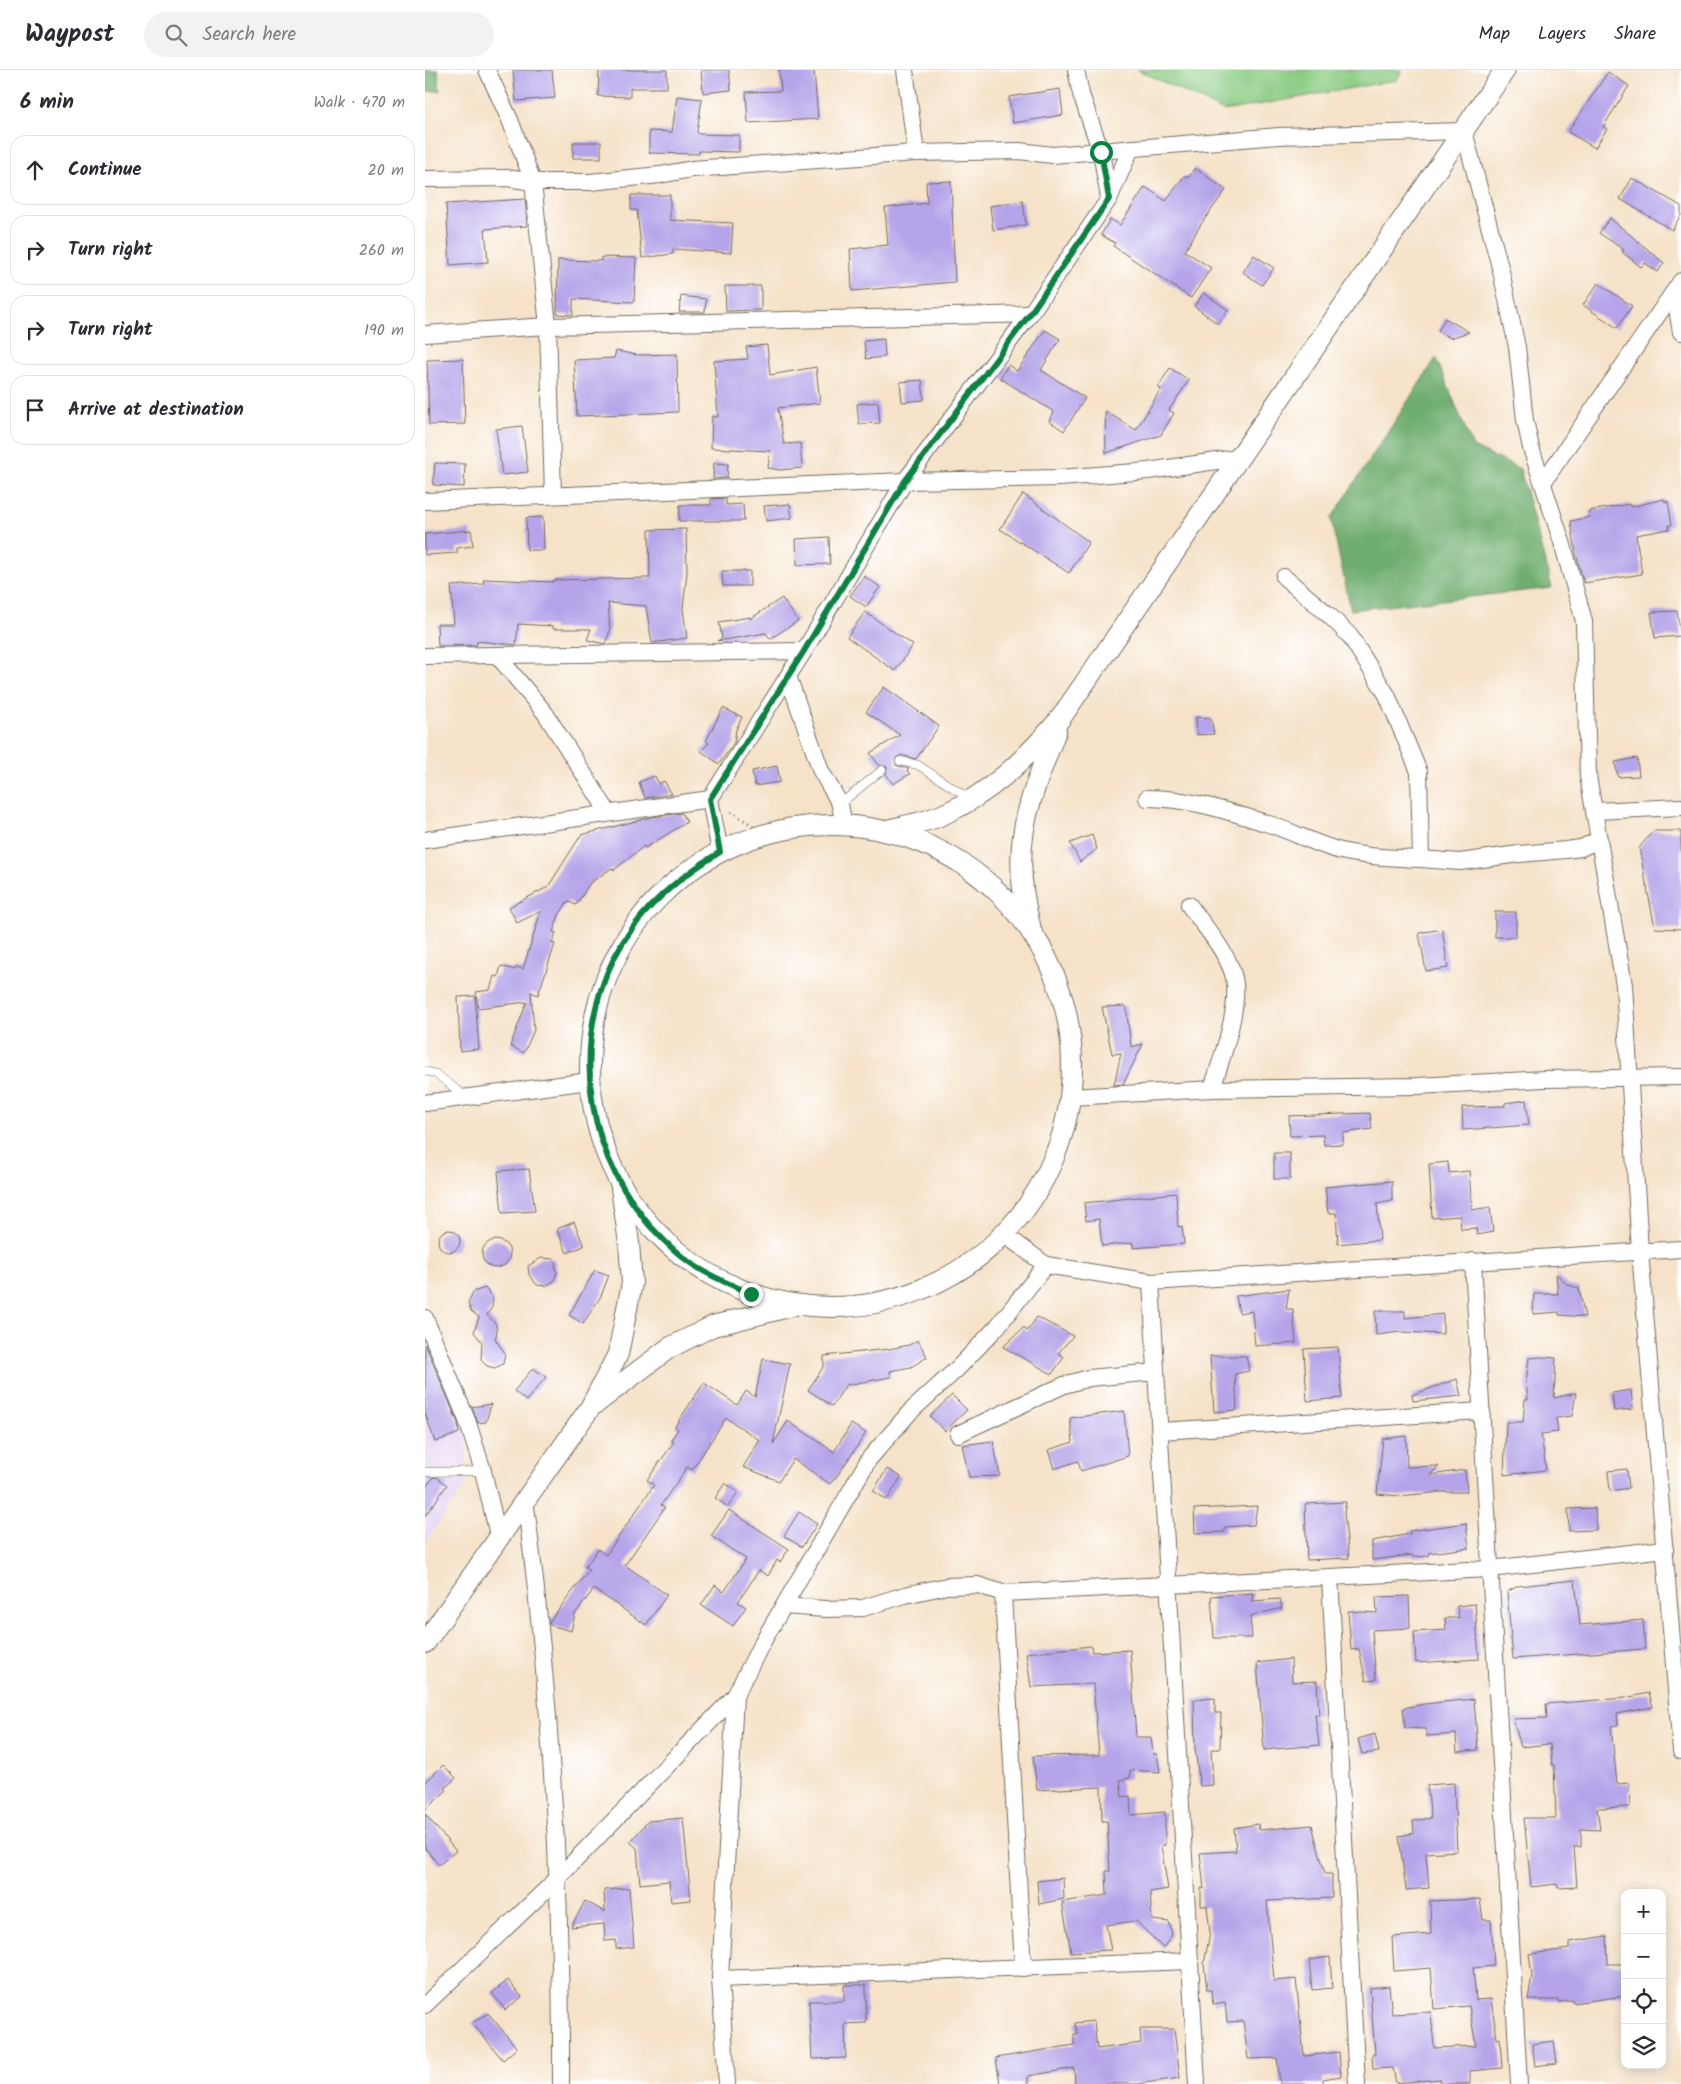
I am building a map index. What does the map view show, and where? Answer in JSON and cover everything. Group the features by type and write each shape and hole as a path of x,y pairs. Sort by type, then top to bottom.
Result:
{"street":[{"path":"487,70 511,120 533,182 548,326 553,495"},
{"path":"905,70 916,153"},
{"path":"1076,70 1081,94 1101,152 1109,199"},
{"path":"883,831 941,816 971,800 1002,780 1038,745 1060,719 1237,458 1505,70"},
{"path":"425,179 507,178 533,182 590,182 692,170 916,153 1019,151 1052,155 1279,136 1464,131"},
{"path":"1464,131 1503,281 1517,347 1525,420 1531,448 1543,481 1583,621 1588,776 1624,985 1640,1251 1681,1751"},
{"path":"720,852 710,799 804,651 905,481 1030,314 1109,199 1131,148"},
{"path":"1543,481 1677,286"},
{"path":"1677,286 1681,332"},
{"path":"425,334 548,326 1030,314"},
{"path":"425,501 905,481 1059,478 1148,471 1237,458"},
{"path":"1284,577 1331,617 1350,636 1387,695 1419,772 1421,859"},
{"path":"425,656 804,651"},
{"path":"497,655 545,713 609,812"},
{"path":"788,676 821,771 840,804 844,826"},
{"path":"1032,932 1021,876 1021,843 1026,815 1060,719"},
{"path":"1147,798 1174,798 1208,806 1342,851 1381,857 1460,862 1574,849 1599,840"},
{"path":"425,840 609,812 710,799"},
{"path":"1594,811 1681,807"},
{"path":"844,826 883,831 921,843 951,857 979,876 1005,898 1032,932 1053,970 1067,1011 1073,1054 1071,1097 1055,1157 1025,1210 948,1277 911,1293 872,1304 831,1307 799,1305 751,1294 699,1269 652,1230 620,1185 598,1135 589,1081 592,1027 607,975 633,927 658,898 680,879 720,852 766,834 805,827 844,826"},
{"path":"1189,905 1225,956 1235,983 1225,1048 1212,1089"},
{"path":"1071,1097 1212,1089 1417,1086 1544,1078 1630,1079 1681,1077"},
{"path":"425,1103 589,1081"},
{"path":"425,1643 590,1408 618,1354 632,1283 629,1243 620,1185"},
{"path":"1001,1232 1046,1265 1151,1282 1681,1249"},
{"path":"1473,1261 1519,2084"},
{"path":"425,2006 559,1877 735,1696 762,1642 869,1459 910,1412 958,1368 997,1327 1046,1265"},
{"path":"1151,1282 1197,2084"},
{"path":"590,1408 669,1348 713,1326 799,1305"},
{"path":"425,1318 467,1420 483,1471 499,1539"},
{"path":"958,1434 1063,1385 1089,1378 1156,1372"},
{"path":"1159,1431 1482,1411"},
{"path":"525,1499 538,1595 559,1877 561,2084"},
{"path":"784,1606 825,1610 863,1608 905,1595 947,1586 978,1585 1003,1593 1491,1569 1665,1549"},
{"path":"1330,1577 1357,2084"},
{"path":"1003,1593 1023,1968"},
{"path":"727,2084 721,1979 735,1696"},
{"path":"721,1979 1189,1961"}],"lane":[{"path":"900,760 918,765 971,800"},
{"path":"840,804 883,770"},
{"path":"425,1070 436,1074 467,1098"},
{"path":"425,1472 483,1471"}],"path":[{"path":"710,799 766,834"}],"shaded area":[{"path":"425,1332 467,1427 466,1484 425,1543"}],"green space":[{"path":"425,70 438,70 440,91 425,91"},
{"path":"1138,70 1402,70 1397,80 1224,111"},
{"path":"1436,358 1473,447 1520,469 1552,588 1351,610 1331,519"}],"building":[{"path":"513,70 552,70 555,98 516,101"},
{"path":"599,70 667,70 667,88 630,88 630,97 598,96"},
{"path":"701,70 729,70 731,90 703,93"},
{"path":"779,70 814,70 818,119 748,123 746,92 781,91"},
{"path":"1608,72 1629,86 1603,127 1607,129 1595,148 1568,132"},
{"path":"1060,89 1063,115 1013,123 1009,97"},
{"path":"677,96 702,99 697,132 699,134 739,135 739,152 699,151 699,154 649,153 649,131 672,132"},
{"path":"573,142 601,142 601,158 573,158"},
{"path":"1195,168 1226,190 1201,224 1185,251 1211,268 1191,298 1113,246 1115,243 1101,235 1110,219 1120,225 1145,187 1166,201 1184,176 1189,177"},
{"path":"1632,178 1681,206 1681,215 1672,230 1620,199"},
{"path":"951,181 955,282 852,291 850,249 888,245 885,208 927,203 926,182"},
{"path":"631,195 670,195 670,220 733,223 731,253 673,249 673,254 642,258 637,210 631,210"},
{"path":"525,199 527,226 485,229 488,262 450,265 446,204"},
{"path":"1023,201 1026,225 993,230 990,206"},
{"path":"1610,218 1664,263 1658,272 1645,263 1641,267 1622,252 1624,250 1599,233"},
{"path":"1254,255 1274,268 1262,285 1243,272"},
{"path":"601,257 636,258 634,302 573,299 573,315 557,314 558,260 601,261"},
{"path":"1598,283 1632,306 1617,328 1583,305"},
{"path":"725,286 761,286 761,310 726,311"},
{"path":"1204,293 1228,310 1218,324 1194,306"},
{"path":"681,296 706,299 705,312 679,312"},
{"path":"1445,318 1469,332 1450,338 1438,331"},
{"path":"1045,330 1060,339 1041,370 1085,398 1064,431 1049,421 1054,412 1000,378 1008,365 1017,371"},
{"path":"884,339 885,357 866,359 864,341"},
{"path":"767,345 770,375 816,367 820,403 778,408 784,444 800,443 802,468 780,470 768,468 770,451 711,448 712,416 718,417 714,361 748,359 746,347"},
{"path":"616,351 637,355 677,354 678,412 577,416 574,360 614,358"},
{"path":"463,359 465,424 429,425 427,360"},
{"path":"1170,368 1189,380 1169,410 1174,413 1161,435 1106,453 1105,411 1136,430 1161,389 1158,387"},
{"path":"922,380 924,400 902,402 900,382"},
{"path":"878,402 880,423 859,424 857,404"},
{"path":"522,426 528,472 502,475 496,429"},
{"path":"435,463 465,464 464,487 433,485"},
{"path":"714,463 728,464 727,478 713,479"},
{"path":"1023,494 1089,542 1069,573 1000,529"},
{"path":"726,498 726,505 743,504 744,521 679,521 680,505 711,505 711,499"},
{"path":"1664,499 1665,502 1668,501 1672,525 1669,525 1669,529 1636,535 1642,574 1584,583 1576,554 1571,521 1590,517 1589,511 1630,504 1630,507"},
{"path":"790,504 792,518 766,521 764,506"},
{"path":"543,517 544,550 527,550 526,518"},
{"path":"686,529 687,572 683,609 687,638 652,643 646,606 608,603 610,631 605,644 587,640 591,629 553,629 553,626 518,624 516,645 477,641 477,645 438,646 437,624 454,624 451,586 483,584 484,579 553,582 554,580 650,578 649,530"},
{"path":"471,530 473,546 457,548 457,553 425,555 425,534"},
{"path":"829,537 830,564 797,565 796,539"},
{"path":"722,571 750,571 750,586 723,586"},
{"path":"864,576 880,587 866,607 850,596"},
{"path":"782,598 798,621 770,639 766,633 717,641 722,638 719,622 750,617 750,619"},
{"path":"1677,611 1681,636 1655,638 1651,612"},
{"path":"865,612 913,645 895,671 847,637"},
{"path":"884,687 939,726 916,759 901,755 896,758 896,765 909,769 907,771 910,774 893,784 886,774 887,767 879,765 870,753 900,735 866,712"},
{"path":"723,708 742,717 736,730 734,743 719,764 701,751 709,743 706,741"},
{"path":"1196,717 1211,718 1214,734 1197,735"},
{"path":"1637,758 1639,776 1618,777 1615,762"},
{"path":"777,766 780,782 755,786 752,771"},
{"path":"655,776 659,784 664,781 672,794 645,798 639,782"},
{"path":"682,813 687,822 645,848 644,846 614,870 612,868 590,883 576,905 568,901 559,915 553,932 556,933 552,943 555,944 538,995 531,992 534,1030 524,1053 510,1046 527,1002 478,1008 476,992 490,990 494,976 498,977 501,966 515,970 516,967 523,969 541,911 517,923 509,907 548,887 581,835 652,817"},
{"path":"1653,831 1681,831 1681,929 1655,928 1639,848"},
{"path":"1092,835 1097,849 1080,862 1070,843"},
{"path":"1495,912 1516,912 1516,937 1495,937"},
{"path":"1442,929 1448,968 1426,971 1419,933"},
{"path":"475,996 479,1049 460,1051 458,997"},
{"path":"1126,1006 1131,1047 1143,1044 1123,1084 1114,1085 1121,1053 1112,1054 1102,1007"},
{"path":"1526,1100 1529,1125 1463,1130 1462,1107 1505,1106 1505,1103"},
{"path":"1370,1113 1372,1129 1343,1133 1343,1144 1324,1145 1323,1135 1290,1136 1289,1116"},
{"path":"1274,1153 1290,1153 1290,1179 1274,1179"},
{"path":"1448,1162 1449,1173 1469,1171 1472,1210 1490,1207 1493,1232 1477,1235 1476,1228 1461,1229 1460,1216 1432,1218 1429,1164"},
{"path":"529,1169 535,1211 502,1213 498,1171"},
{"path":"1392,1181 1392,1201 1377,1204 1380,1240 1338,1244 1336,1213 1328,1213 1325,1187"},
{"path":"1176,1193 1178,1227 1182,1226 1184,1244 1133,1248 1133,1243 1102,1246 1099,1219 1086,1221 1084,1203"},
{"path":"574,1222 584,1246 567,1253 557,1229"},
{"path":"449,1230 457,1233 460,1241 457,1249 449,1252 441,1249 438,1241 441,1233"},
{"path":"496,1240 506,1244 510,1254 506,1264 496,1268 486,1264 482,1254 486,1244"},
{"path":"541,1258 554,1259 557,1272 554,1281 546,1286 537,1285 529,1275 528,1266"},
{"path":"595,1270 609,1275 601,1296 583,1324 569,1315"},
{"path":"1556,1274 1568,1285 1579,1288 1585,1317 1559,1315 1559,1312 1533,1314 1534,1294 1558,1294"},
{"path":"485,1288 493,1299 492,1307 487,1315 496,1324 497,1332 495,1339 505,1353 503,1364 495,1368 487,1366 481,1360 482,1342 474,1332 479,1317 471,1311 468,1303 473,1292"},
{"path":"1289,1289 1286,1309 1293,1309 1296,1343 1255,1346 1252,1311 1239,1313 1236,1296"},
{"path":"1375,1311 1405,1311 1405,1318 1443,1314 1443,1334 1401,1332 1376,1335"},
{"path":"1037,1317 1073,1336 1058,1353 1064,1357 1052,1374 1003,1347 1024,1327 1027,1331"},
{"path":"918,1340 927,1357 911,1367 890,1371 891,1377 846,1385 832,1406 808,1390 824,1366 824,1356 889,1349 909,1345"},
{"path":"425,1344 458,1423 459,1433 435,1442 425,1413"},
{"path":"1338,1347 1342,1398 1307,1401 1304,1349"},
{"path":"1210,1356 1246,1356 1249,1371 1235,1374 1237,1410 1214,1412"},
{"path":"1529,1358 1556,1358 1554,1398 1576,1393 1572,1416 1556,1418 1558,1432 1541,1434 1546,1470 1504,1475 1506,1422 1523,1422 1525,1399 1528,1399 1526,1382"},
{"path":"763,1359 790,1364 773,1444 788,1421 834,1452 851,1424 866,1433 837,1476 830,1484 793,1459 779,1481 743,1467 760,1440 726,1418 692,1470 687,1467 661,1505 665,1507 625,1565 667,1595 646,1625 594,1589 575,1614 571,1631 550,1625 549,1622 589,1570 585,1567 598,1549 606,1555 654,1485 647,1480 674,1442 671,1440 678,1429 675,1426 704,1383 737,1405 746,1391 755,1397"},
{"path":"533,1368 546,1377 526,1401 514,1391"},
{"path":"1457,1379 1461,1396 1413,1401 1412,1395"},
{"path":"1631,1390 1633,1409 1614,1411 1612,1393"},
{"path":"952,1395 967,1410 945,1431 930,1416"},
{"path":"491,1404 486,1422 478,1423 472,1407"},
{"path":"1124,1411 1128,1456 1081,1471 1078,1461 1054,1469 1048,1450 1073,1442 1070,1418"},
{"path":"1406,1436 1407,1467 1439,1466 1430,1475 1465,1470 1467,1492 1399,1496 1377,1494 1383,1439"},
{"path":"993,1441 1000,1476 969,1477 962,1445"},
{"path":"887,1469 901,1477 887,1500 873,1491"},
{"path":"1627,1469 1629,1488 1610,1491 1608,1471"},
{"path":"437,1477 447,1485 425,1516 425,1488 433,1478"},
{"path":"725,1483 738,1492 728,1507 715,1498"},
{"path":"1346,1502 1344,1513 1349,1558 1307,1560 1305,1504"},
{"path":"1257,1506 1254,1525 1225,1527 1225,1532 1195,1533 1194,1509"},
{"path":"1595,1508 1596,1530 1569,1531 1568,1509"},
{"path":"729,1510 789,1549 780,1562 777,1560 768,1576 759,1570 738,1602 746,1607 733,1626 701,1605 715,1585 724,1592 746,1559 711,1536"},
{"path":"799,1512 817,1524 802,1547 784,1536"},
{"path":"1466,1523 1469,1548 1429,1553 1429,1556 1413,1557 1412,1555 1372,1560 1372,1541 1410,1534 1409,1531"},
{"path":"1575,1580 1580,1625 1643,1620 1645,1649 1513,1659 1507,1592 1518,1586"},
{"path":"1253,1593 1252,1601 1280,1599 1282,1608 1250,1616 1252,1638 1214,1638 1211,1596"},
{"path":"1409,1596 1410,1628 1373,1630 1376,1680 1366,1681 1359,1649 1351,1650 1348,1611 1377,1613 1376,1597"},
{"path":"1475,1604 1479,1659 1416,1663 1414,1632 1446,1630 1445,1618 1459,1618 1457,1606"},
{"path":"1091,1646 1092,1652 1130,1650 1136,1737 1151,1737 1153,1754 1157,1754 1160,1772 1130,1770 1130,1778 1120,1780 1122,1797 1130,1796 1131,1815 1165,1812 1165,1845 1161,1846 1168,1889 1150,1892 1152,1920 1169,1922 1172,1935 1163,1948 1136,1921 1106,1925 1111,1950 1071,1952 1062,1902 1107,1895 1106,1871 1110,1871 1107,1821 1102,1821 1101,1787 1037,1790 1033,1756 1099,1755 1093,1684 1031,1687 1026,1653"},
{"path":"1291,1659 1292,1682 1317,1681 1319,1715 1315,1714 1319,1745 1264,1750 1257,1663"},
{"path":"1649,1693 1653,1707 1617,1714 1618,1725 1611,1726 1617,1784 1629,1783 1630,1807 1597,1808 1600,1830 1581,1829 1581,1847 1574,1847 1577,1887 1558,1888 1557,1884 1531,1887 1524,1818 1556,1818 1554,1765 1552,1765 1550,1744 1521,1747 1513,1719 1547,1718 1546,1704 1625,1698"},
{"path":"1215,1698 1215,1713 1221,1713 1220,1749 1211,1749 1213,1785 1200,1786 1195,1749 1194,1700"},
{"path":"1474,1699 1478,1750 1457,1752 1456,1734 1426,1736 1426,1729 1405,1728 1403,1708"},
{"path":"1375,1734 1379,1752 1362,1754 1358,1739"},
{"path":"443,1765 456,1778 445,1788 447,1790 425,1810 425,1783"},
{"path":"1454,1783 1457,1851 1426,1853 1429,1888 1406,1890 1399,1836 1414,1833 1413,1821 1431,1818 1427,1785"},
{"path":"425,1814 456,1851 439,1865 425,1848"},
{"path":"683,1818 691,1900 671,1902 669,1881 640,1884 637,1848 630,1842 648,1821"},
{"path":"1258,1824 1259,1830 1312,1825 1325,1874 1332,1874 1332,1898 1267,1901 1274,1981 1296,1979 1304,2056 1339,2052 1341,2076 1323,2079 1323,2084 1280,2084 1277,2058 1248,2059 1243,2021 1227,2022 1225,2002 1213,2004 1211,1990 1207,1990 1204,1964 1210,1933 1207,1906 1201,1906 1201,1888 1204,1889 1200,1853 1236,1851 1234,1828"},
{"path":"1063,1878 1064,1899 1039,1904 1037,1881"},
{"path":"629,1888 634,1947 616,1949 616,1940 605,1941 604,1924 571,1927 585,1901 605,1912 604,1890"},
{"path":"1480,1899 1483,1920 1491,1920 1494,1966 1473,1968 1476,2000 1491,1999 1497,2039 1500,2038 1502,2068 1470,2071 1470,2084 1440,2084 1440,2079 1396,2083 1393,2068 1373,2069 1372,2054 1375,2054 1370,1988 1389,1986 1392,2014 1431,2012 1434,2048 1476,2046 1469,2006 1434,2009 1431,1968 1394,1971 1392,1937 1431,1934 1430,1901"},
{"path":"1607,1936 1608,1964 1621,1964 1621,1997 1573,2003 1573,2000 1558,2002 1558,2000 1528,2000 1532,1975 1529,1954 1569,1949 1569,1942"},
{"path":"1330,1957 1332,1988 1312,1990 1309,1960"},
{"path":"508,1980 522,1997 505,2010 492,1993"},
{"path":"844,1985 866,1985 866,2023 845,2024 846,2058 812,2059 809,2001 844,2001"},
{"path":"488,2013 517,2048 503,2060 472,2023"},
{"path":"1094,2021 1097,2049 1141,2043 1140,2029 1174,2029 1180,2078 1137,2084 1075,2084 1074,2068 1028,2076 1028,2084 1000,2084 996,2058 1074,2045 1074,2034 1078,2034 1075,2023"},
{"path":"1554,2041 1557,2063 1535,2066 1532,2044"}],"route":[{"path":"751,1294 699,1269 652,1230 620,1185 598,1135 589,1081 592,1027 607,975 633,927 658,898 687,872 720,852 710,799 804,651 905,481 1030,314 1109,199 1101,152"}]}
